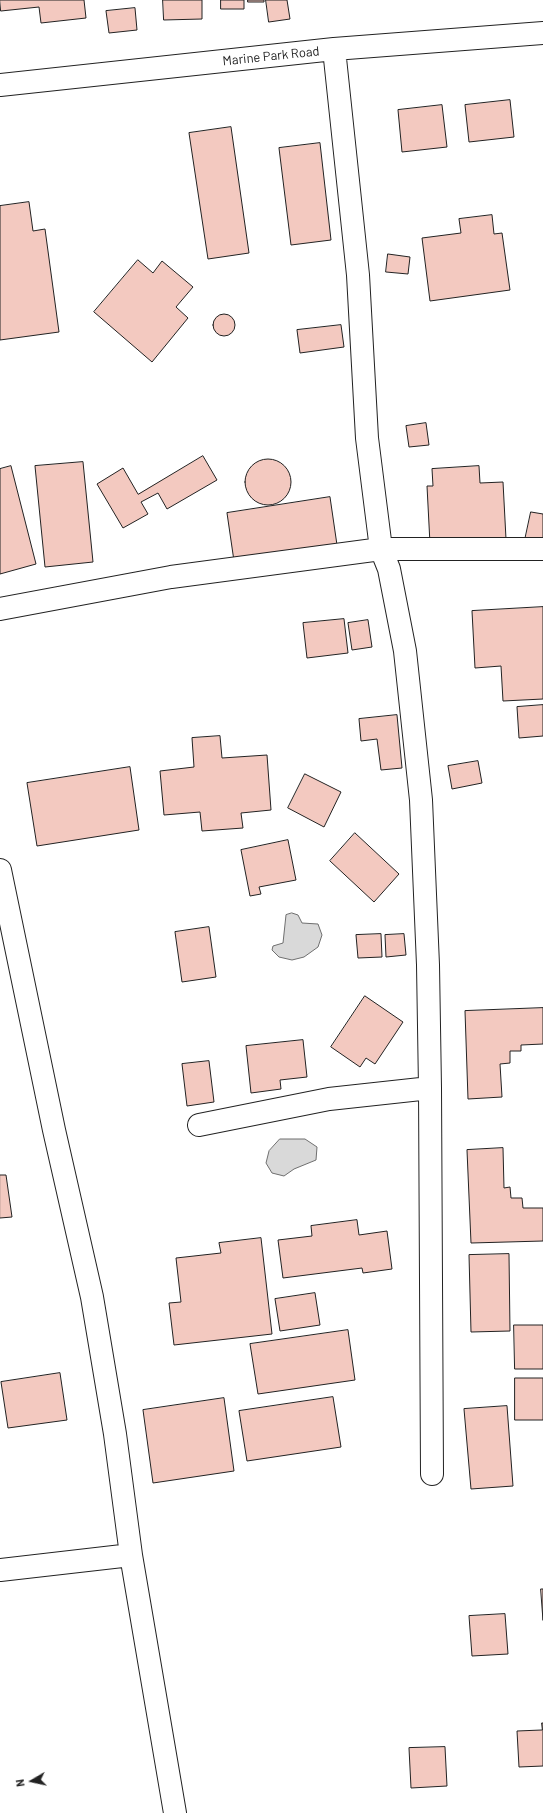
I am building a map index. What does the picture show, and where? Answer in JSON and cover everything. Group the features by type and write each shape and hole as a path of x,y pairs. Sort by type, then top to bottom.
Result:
{"street":[{"name":"Marine Park Road","path":"0,85 334,49 543,33"},
{"path":"334,49 358,275 367,438 381,549 389,569 405,651 421,800 428,965 432,1474"},
{"path":"0,609 171,577 381,549 543,549"},
{"path":"0,870 54,1130 92,1297 115,1434 131,1555 176,1813"},
{"path":"199,1125 329,1099 430,1088"},
{"path":"0,1570 131,1555"}],"shaded area":[{"path":"292,913 298,915 302,923 318,924 322,935 318,947 304,957 292,960 279,957 272,950 273,946 283,943 286,915"},
{"path":"280,1139 305,1139 317,1147 316,1160 294,1169 284,1176 272,1173 266,1163 269,1151"}],"building":[{"path":"0,0 84,0 86,18 41,23 39,7 1,11"},
{"path":"163,0 202,0 202,19 164,20"},
{"path":"221,0 244,0 244,9 221,9"},
{"path":"248,0 264,0 264,2 248,2"},
{"path":"266,0 287,0 290,19 269,22"},
{"path":"135,8 137,30 109,33 106,11"},
{"path":"510,100 514,137 469,142 465,105"},
{"path":"442,105 447,147 402,152 398,110"},
{"path":"231,127 249,253 208,259 189,133"},
{"path":"320,143 331,240 291,245 279,148"},
{"path":"29,202 33,231 45,229 59,332 0,340 0,206"},
{"path":"492,215 494,234 502,233 510,290 430,301 422,238 461,233 459,219"},
{"path":"388,254 410,257 408,274 386,272"},
{"path":"138,260 153,273 162,261 193,287 176,307 188,318 152,362 94,312"},
{"path":"224,314 232,317 235,325 232,333 224,336 216,333 213,325 216,317"},
{"path":"341,325 344,347 300,353 297,330"},
{"path":"426,423 429,445 409,447 406,426"},
{"path":"203,456 217,480 167,509 158,493 141,502 148,514 123,528 97,484 123,468 138,494"},
{"path":"264,459 272,459 281,463 287,469 291,482 287,495 281,501 272,505 264,505 255,501 249,495 245,486 245,478 249,469 255,463"},
{"path":"83,462 93,562 45,567 35,466"},
{"path":"11,466 36,564 0,574 0,469"},
{"path":"479,466 480,483 503,482 506,539 430,544 427,486 433,486 432,469"},
{"path":"330,497 337,545 235,568 227,513"},
{"path":"531,512 543,514 543,544 525,540"},
{"path":"543,607 543,699 503,701 501,666 475,668 472,611"},
{"path":"344,619 348,653 307,658 303,623"},
{"path":"368,620 372,647 352,650 348,623"},
{"path":"543,705 543,736 519,738 517,707"},
{"path":"397,715 402,768 381,770 377,739 361,741 359,719"},
{"path":"220,736 222,758 267,755 271,810 241,813 243,828 202,831 200,812 164,815 160,771 194,767 192,738"},
{"path":"478,761 482,783 452,789 448,766"},
{"path":"130,767 139,830 37,846 27,783"},
{"path":"305,774 341,792 324,827 288,808"},
{"path":"355,833 399,874 374,902 330,861"},
{"path":"288,840 296,880 259,887 261,894 250,896 241,850"},
{"path":"209,927 216,977 182,982 175,932"},
{"path":"381,934 382,957 358,958 356,935"},
{"path":"404,934 406,955 386,957 385,935"},
{"path":"365,996 403,1022 375,1064 366,1058 360,1067 331,1047"},
{"path":"543,1008 543,1044 521,1045 521,1051 510,1051 510,1063 500,1064 502,1097 468,1099 465,1011"},
{"path":"303,1040 307,1077 280,1080 281,1089 251,1093 246,1046"},
{"path":"209,1061 214,1102 187,1106 182,1064"},
{"path":"503,1148 504,1188 510,1187 511,1198 522,1198 523,1208 543,1208 543,1241 471,1243 467,1150"},
{"path":"0,1175 6,1175 12,1217 0,1218"},
{"path":"357,1220 359,1235 387,1231 392,1269 363,1273 362,1268 283,1278 278,1240 312,1236 311,1226"},
{"path":"261,1238 272,1334 174,1345 169,1303 181,1302 176,1258 221,1253 219,1243"},
{"path":"509,1254 510,1331 471,1332 469,1255"},
{"path":"315,1293 320,1325 280,1331 275,1299"},
{"path":"514,1325 543,1325 543,1369 515,1369"},
{"path":"348,1330 355,1380 258,1394 250,1344"},
{"path":"60,1373 67,1420 8,1428 1,1382"},
{"path":"515,1378 543,1378 543,1420 515,1420"},
{"path":"333,1397 341,1447 247,1461 239,1411"},
{"path":"224,1398 234,1471 153,1483 143,1410"},
{"path":"507,1406 513,1486 471,1489 464,1409"},
{"path":"541,1589 543,1589 543,1620"},
{"path":"505,1614 508,1654 472,1656 469,1616"},
{"path":"542,1723 543,1766 519,1767 517,1731 542,1730"},
{"path":"445,1747 447,1786 411,1788 409,1748"}]}
